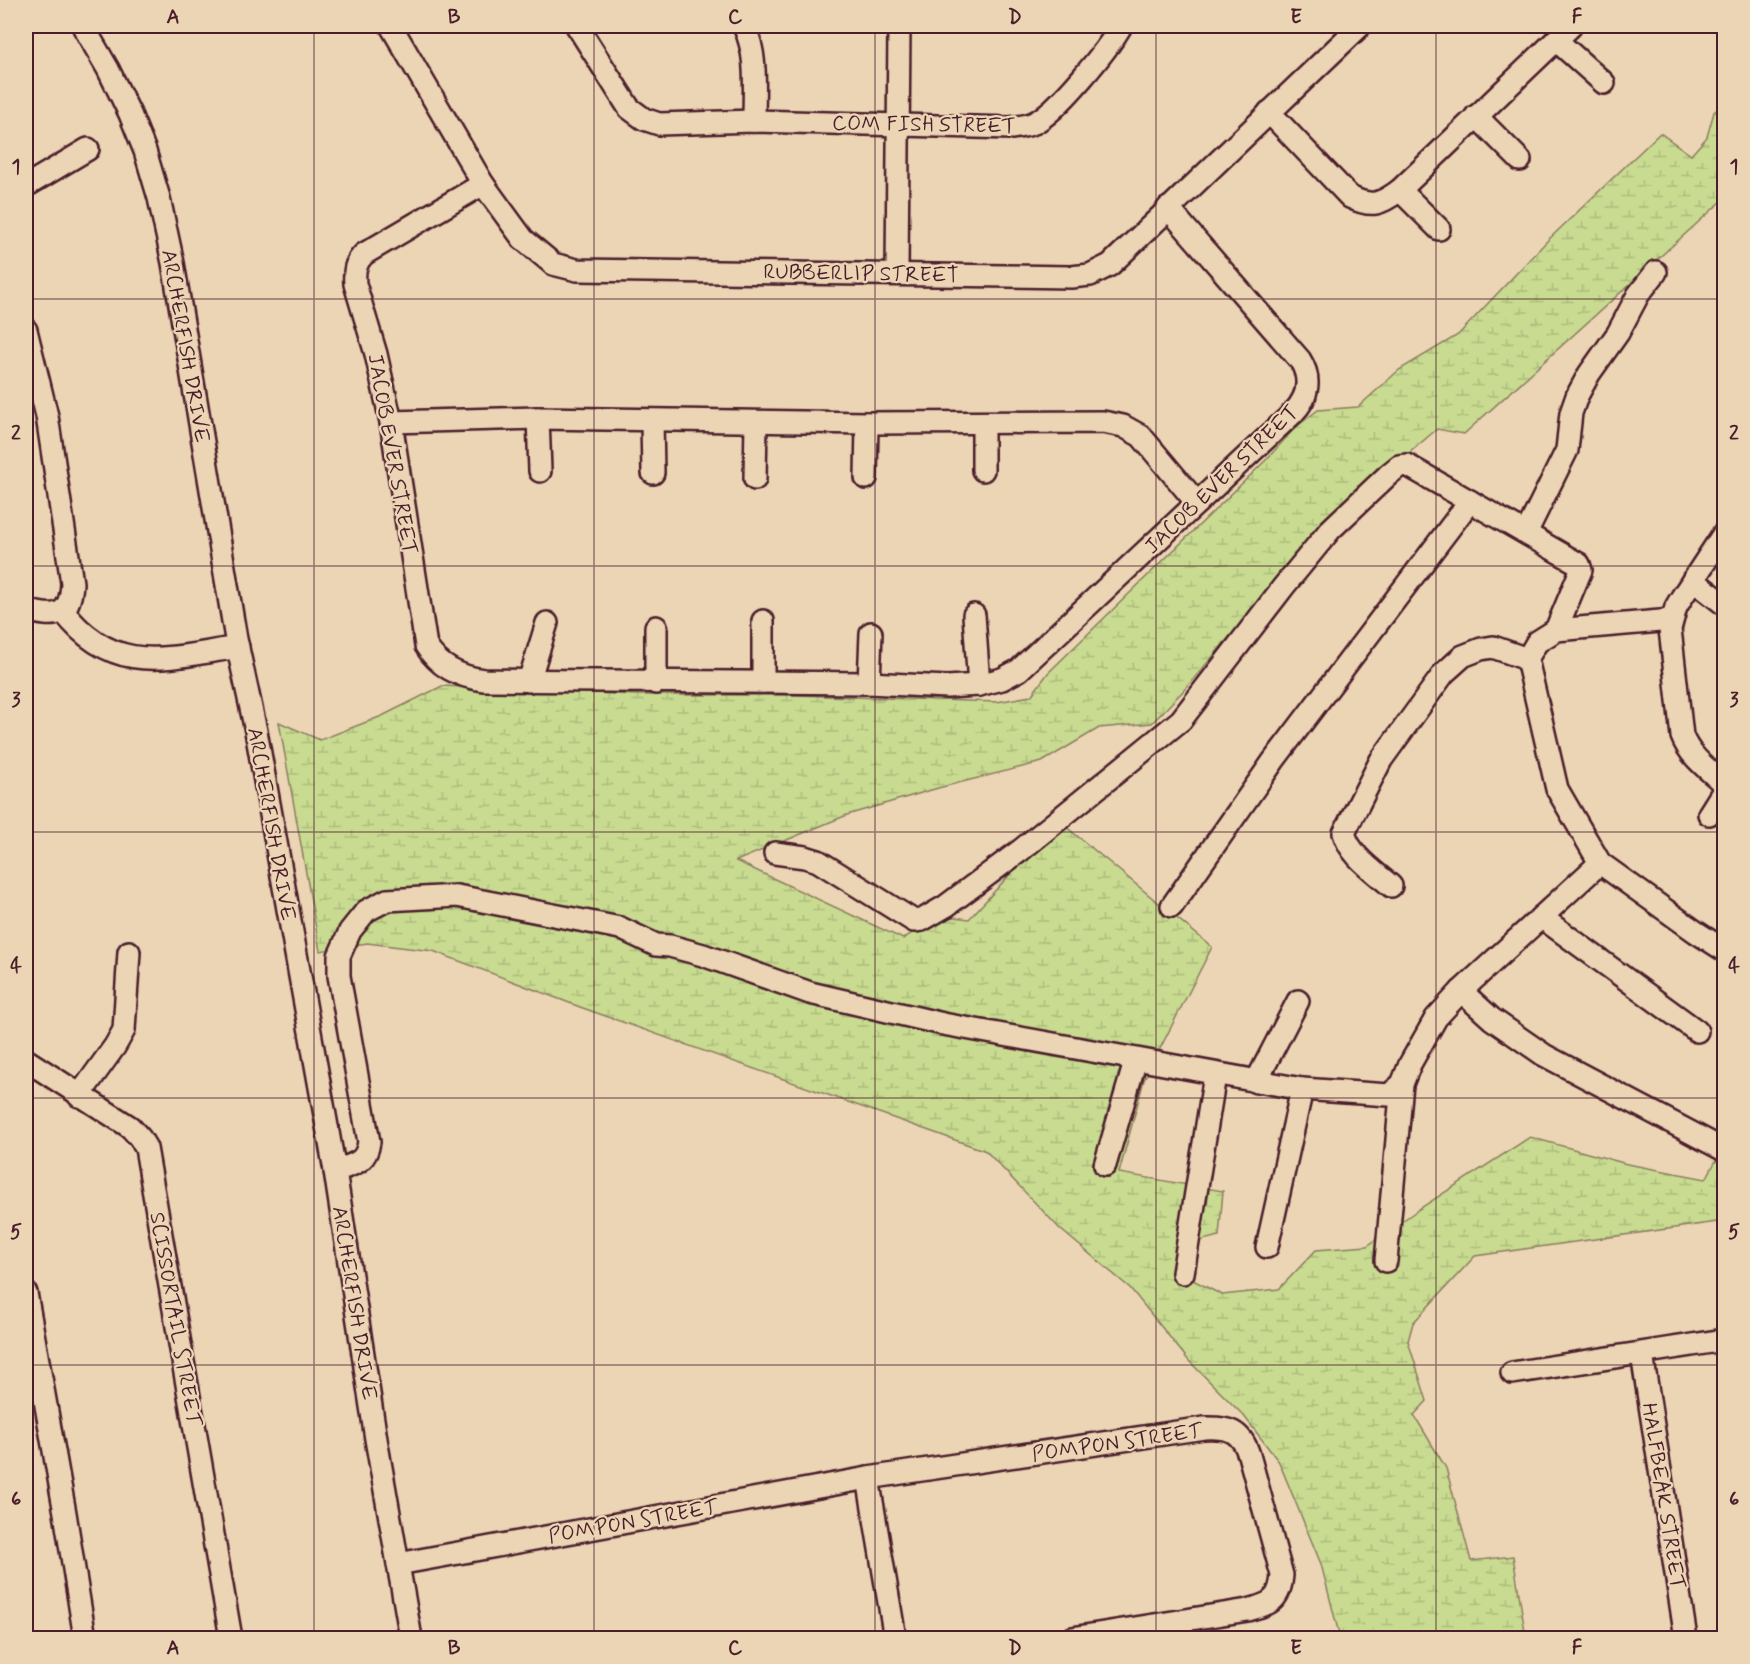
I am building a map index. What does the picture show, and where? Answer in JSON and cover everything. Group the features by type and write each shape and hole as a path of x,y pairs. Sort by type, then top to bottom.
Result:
{"street":[{"name":"ARCHERFISH DRIVE","path":"82,26 108,69 130,114 145,151 159,198 238,647 256,731 335,1171 376,1440 411,1638"},
{"name":"RUBBERLIP STREET","path":"391,26 483,184 523,239 553,264 560,267 577,270 1071,277 1090,275 1110,265 1360,26"},
{"name":"COM FISH STREET","path":"577,26 629,108 644,119 668,125 754,121 1011,128 1034,123 1050,112 1101,54 1122,26"},
{"path":"744,26 750,39 754,62 754,121"},
{"path":"897,273 900,125 899,26"},
{"path":"1269,112 1350,197 1367,204 1375,204 1383,202 1400,190 1564,33 1604,83"},
{"path":"1476,116 1520,160"},
{"path":"26,186 88,149"},
{"name":"JACOB EVER STREET","path":"483,184 371,248 355,267 355,284 369,325 391,422 426,646 438,662 460,675 484,680 869,683 947,687 979,685 1002,679 1029,662 1298,408 1307,390 1308,375 1300,360 1168,208"},
{"path":"1400,190 1439,229"},
{"path":"1526,533 1567,450 1571,413 1576,396 1618,333 1638,296 1656,272"},
{"path":"26,330 46,416 70,569 71,594 69,602 57,615 26,610"},
{"path":"391,422 538,418 867,423 1103,422 1123,426 1141,436 1197,503"},
{"path":"538,418 540,471"},
{"path":"652,420 653,473"},
{"path":"755,479 756,422"},
{"path":"866,478 867,423"},
{"path":"983,423 983,470"},
{"path":"775,853 818,861 904,917 914,921 922,920 946,906 1021,850 1181,720 1330,530 1399,466 1407,465 1579,564 1581,570 1556,630"},
{"path":"1172,906 1274,760 1470,501"},
{"path":"1725,533 1676,607 1670,637 1682,736 1695,757 1725,784"},
{"path":"1693,580 1725,604"},
{"path":"63,611 77,629 95,644 129,657 155,659 238,647"},
{"path":"974,615 979,685"},
{"path":"1672,620 1556,630 1537,642 1527,659 1557,789 1600,863 1725,950"},
{"path":"763,621 763,682"},
{"path":"529,681 547,623"},
{"path":"656,627 656,683"},
{"path":"869,683 871,633"},
{"path":"1391,886 1353,853 1344,833 1381,760 1443,674 1462,656 1493,647 1527,659"},
{"path":"1709,814 1725,790"},
{"path":"1386,1261 1402,1084 1410,1064 1436,1018 1461,991 1600,863"},
{"path":"335,1171 362,1160 367,1153 369,1142 339,976 339,956 350,931 366,911 387,900 457,896 620,928 656,945 670,946 703,956 810,993 943,1024 1215,1075 1302,1089 1389,1095 1402,1084"},
{"path":"1541,917 1697,1031"},
{"path":"79,1096 124,1030 129,952"},
{"path":"1461,991 1492,1018 1544,1055 1724,1150"},
{"path":"1256,1082 1298,1001"},
{"path":"1105,1165 1136,1059"},
{"name":"SCISSORTAIL STREET","path":"26,1060 130,1127 146,1148 231,1638"},
{"path":"1183,1273 1215,1075"},
{"path":"1267,1247 1302,1089"},
{"path":"26,1293 85,1638"},
{"path":"1512,1373 1725,1340"},
{"name":"HALFBEAK STREET","path":"1642,1354 1686,1638"},
{"name":"POMPON STREET","path":"398,1564 868,1478 1204,1428 1231,1431 1243,1439 1282,1575 1281,1585 1274,1600 1248,1610 1072,1638"},
{"path":"868,1478 895,1638"}],"green space":[{"path":"1724,104 1724,199 1464,434 1437,429 1323,527 1185,689 1152,723 1099,728 1042,762 938,788 847,815 736,861 903,939 940,915 969,919 1059,821 1212,947 1144,1080 1119,1173 1223,1191 1219,1236 1187,1244 1185,1276 1222,1295 1279,1289 1316,1250 1367,1246 1419,1209 1530,1137 1627,1164 1706,1179 1720,1153 1724,1153 1724,1221 1475,1256 1413,1323 1408,1341 1427,1401 1414,1415 1446,1468 1471,1561 1513,1556 1526,1638 1340,1638 1321,1564 1279,1462 1244,1416 1189,1361 1130,1288 1060,1229 986,1151 580,1007 433,951 367,943 320,951 279,722 320,740 382,716 442,686 637,695 797,695 997,702 1031,696 1048,673 1266,460 1295,428 1318,410 1358,407 1399,370 1458,335 1547,241 1660,133 1691,155 1707,137 1714,112"}]}
